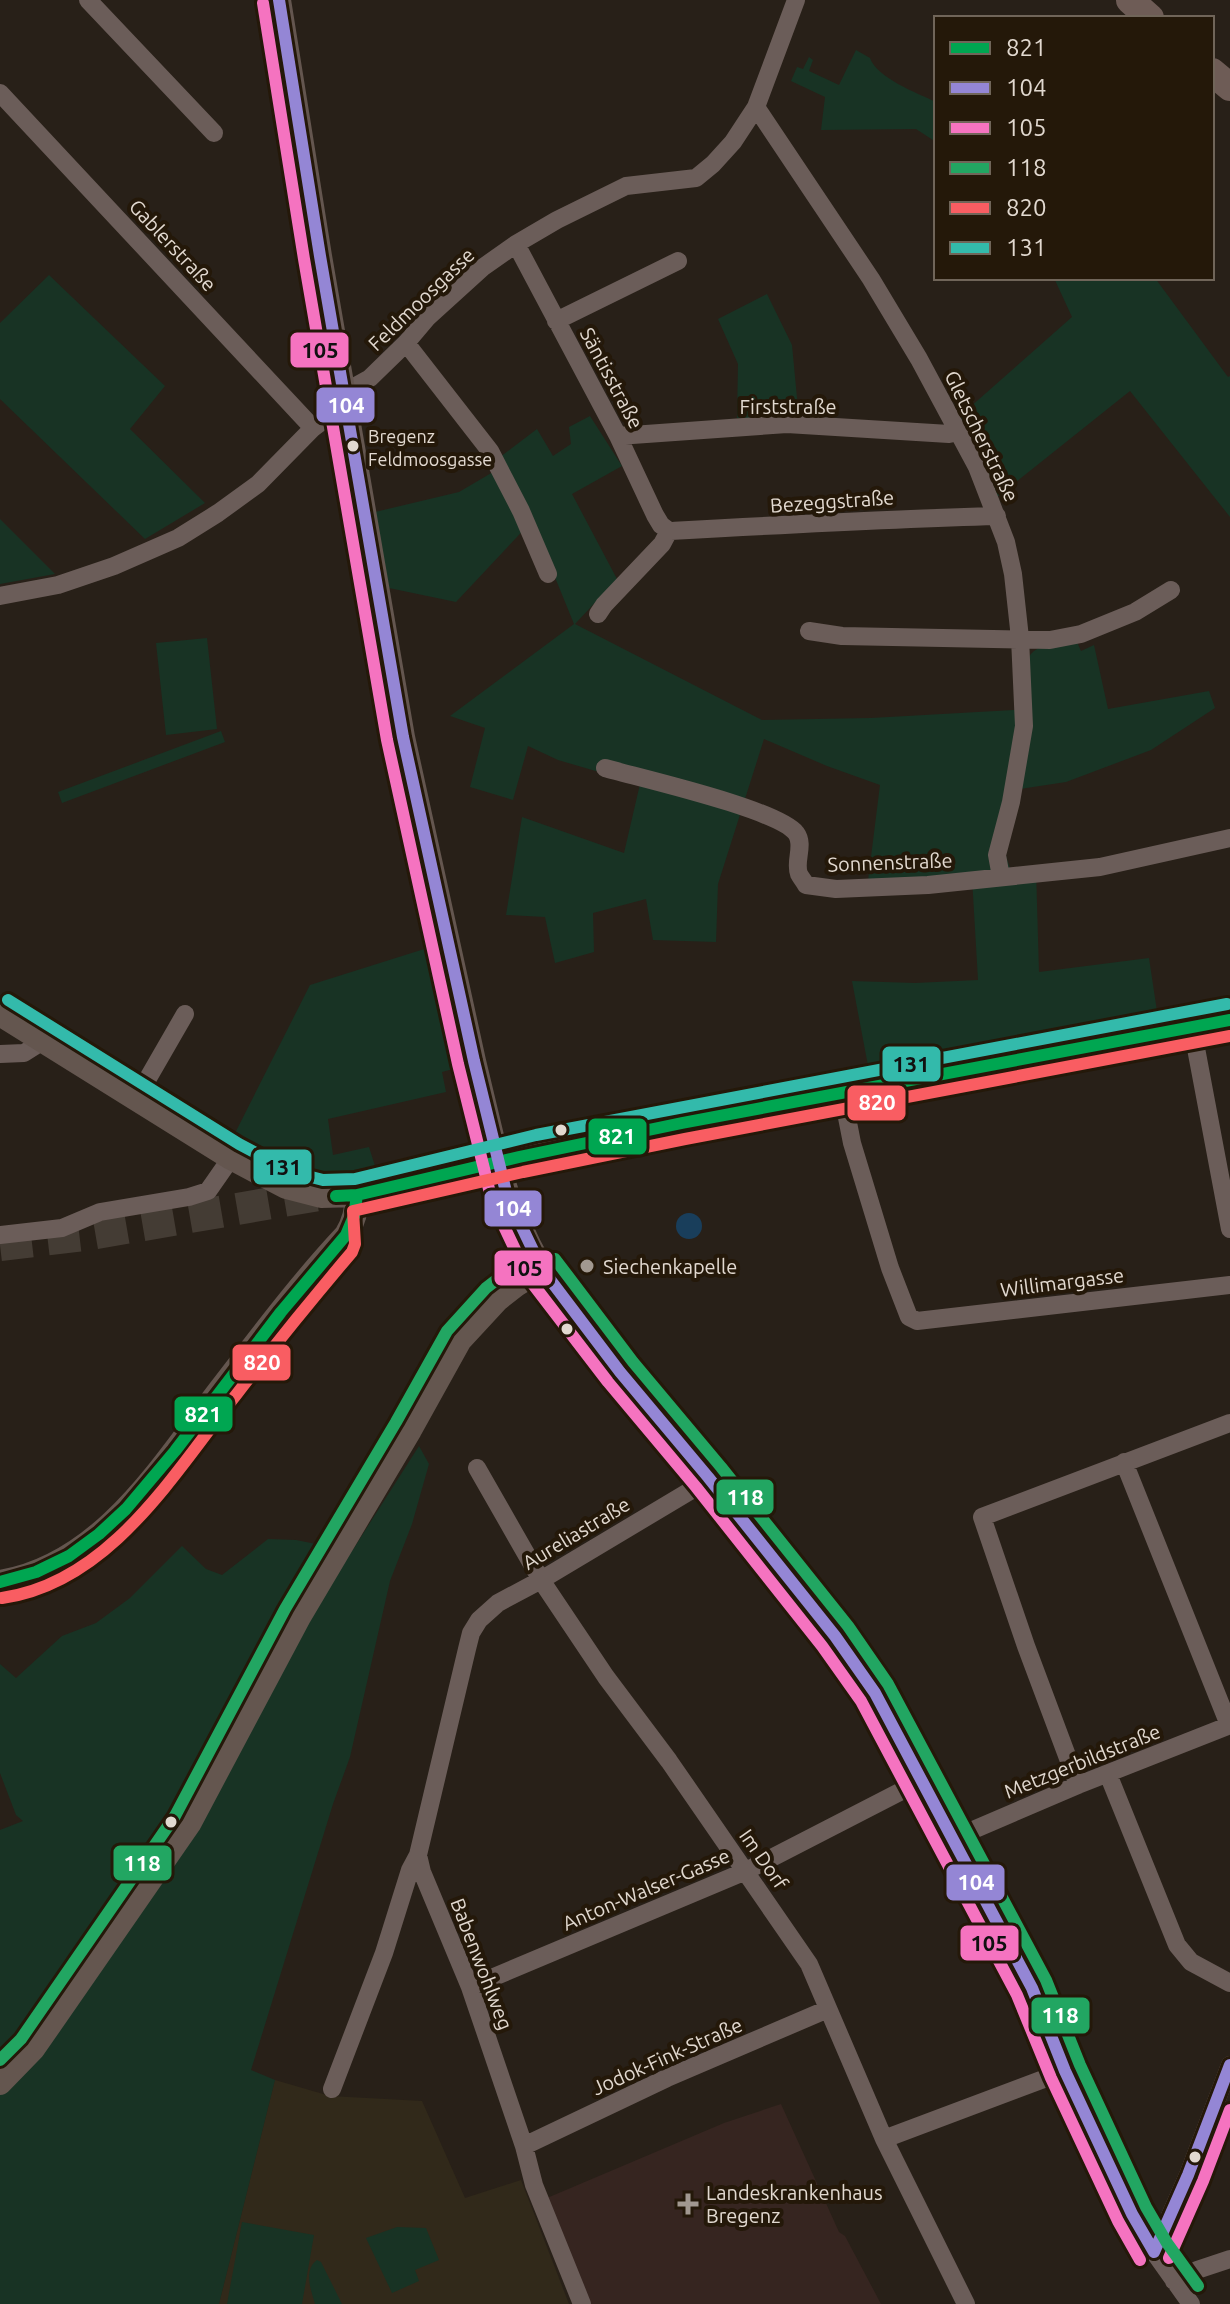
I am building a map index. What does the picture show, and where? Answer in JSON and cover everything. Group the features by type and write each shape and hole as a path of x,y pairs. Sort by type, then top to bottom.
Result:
{"main road":[{"path":"1130,0 1148,16"},
{"path":"1214,74 1230,87"}],"street":[{"path":"88,0 214,133"},
{"path":"279,0 344,399 412,782 507,1196 542,1269 620,1372 710,1479 856,1663 875,1693 1032,1988 1065,2071 1132,2214 1181,2296 1197,2270 1230,2259"},
{"name":"Feldmoosgasse","path":"0,596 72,580 114,566 178,538 258,484 313,428 337,410 352,388 370,378 406,343 428,317 471,278 516,244 626,186 696,178 733,142 756,107 796,0"},
{"name":"Gablerstraße","path":"0,93 313,428"},
{"name":"Gletscherstraße","path":"756,107 871,279 959,432 997,516 1013,574 1024,726 1011,802 997,855 1001,877"},
{"name":"Säntisstraße","path":"516,244 618,436 655,515 669,531"},
{"path":"556,321 678,261"},
{"path":"406,343 490,451 521,511 548,574"},
{"name":"Firststraße","path":"618,436 787,424 949,434 959,432"},
{"name":"Bezeggstraße","path":"669,531 997,516"},
{"path":"598,614 662,544 669,531"},
{"path":"809,631 842,636 1050,640 1081,634 1135,612 1171,590"},
{"name":"Sonnenstraße","path":"605,768 754,810 788,825 798,835 798,873 806,885 836,889 928,885 1100,867 1230,838"},
{"path":"0,1014 231,1158 286,1187 311,1194 347,1195 842,1092 1230,1020"},
{"path":"136,1099 185,1014"},
{"path":"1192,1027 1230,1229"},
{"path":"0,1054 24,1053 43,1041"},
{"name":"Willimargasse","path":"842,1092 856,1157 890,1268 909,1317 917,1321 1230,1285"},
{"path":"0,1235 62,1228 100,1212 208,1191 231,1158"},
{"path":"0,1582 55,1565 80,1549 127,1508 352,1225 357,1208 347,1195"},
{"path":"0,2083 33,2049 189,1824 299,1617 460,1340 497,1300 542,1269"},
{"path":"1078,1785 982,1517 1230,1423"},
{"path":"1124,1462 1230,1725"},
{"name":"Im Dorf","path":"477,1468 541,1580 809,1964 884,2139 966,2304"},
{"name":"Aureliastraße","path":"418,1855 471,1633 479,1620 498,1603 710,1479"},
{"name":"Metzgerbildstraße","path":"952,1839 1230,1725"},
{"path":"1108,1774 1177,1945 1191,1962 1230,1983"},
{"name":"Anton-Walser-Gasse","path":"470,1987 746,1871 921,1781"},
{"path":"332,2089 418,1855"},
{"name":"Babenwohlweg","path":"418,1855 422,1872 470,1987 524,2146 534,2185 582,2304"},
{"name":"Jodok-Fink-Straße","path":"524,2146 667,2078 828,2009"},
{"path":"1154,2252 1188,2175 1230,2065"},
{"path":"884,2139 1065,2071"}],"shaded area":[{"path":"275,2080 330,2096 422,2101 465,2198 521,2180 569,2304 219,2304"},
{"name":"Landeskrankenhaus Bregenz","path":"781,2104 839,2232 845,2236 881,2304 589,2304 547,2198 724,2123"}],"green space":[{"path":"856,50 870,58 889,78 934,101 934,141 916,129 821,130 825,97 791,81 797,67 803,69 809,57 813,60 809,71 839,85"},
{"path":"49,275 165,386 130,429 205,503 145,539 0,399 0,323"},
{"path":"1055,280 1156,280 1230,376 1230,517 1130,391 996,498 984,464 960,416 1072,317"},
{"path":"767,294 792,345 799,419 737,418 738,364 718,319"},
{"path":"590,416 622,466 572,494 617,579 575,624 762,720 871,718 1029,709 1028,659 1031,653 1049,645 1077,642 1081,651 1094,645 1108,709 1209,691 1215,708 1151,750 1066,782 1020,789 1005,853 1010,868 1036,869 1039,972 1149,958 1158,1018 869,1071 852,981 915,983 978,980 972,878 868,881 880,785 764,739 718,884 716,942 653,940 646,899 593,913 594,952 555,963 545,917 506,915 522,817 624,853 640,784 558,760 528,746 513,800 470,787 485,728 450,716 574,624 532,521 456,602 389,588 375,512 459,492 505,465 500,457 537,429 553,456 571,444 569,427"},
{"path":"0,519 55,574 0,584"},
{"path":"207,638 217,729 166,735 156,643"},
{"path":"221,731 225,742 62,803 58,792"},
{"path":"437,945 464,1066 442,1072 446,1092 328,1119 333,1155 369,1147 375,1166 326,1173 301,1170 231,1141 310,985"},
{"path":"419,1446 429,1464 412,1524 390,1581 350,1757 251,2070 275,2080 219,2304 0,2304 0,1830 23,1821 16,1815 0,1773 0,1664 16,1678 62,1636 96,1623 130,1598 182,1546 206,1569 222,1575 268,1539 296,1540 352,1551"},
{"path":"242,2222 314,2235 302,2304 227,2304"},
{"path":"397,2227 426,2228 439,2260 415,2270 419,2281 392,2293 366,2238"},
{"path":"317,2260 321,2262 342,2304 315,2304 309,2275"}],"water":[{"path":"689,1213 698,1217 702,1226 698,1235 689,1239 680,1235 676,1226 680,1217"}],"tunnel":[{"path":"0,1245 85,1235 330,1193"}],"transit line":[{"name":"104","path":"279,0 403,737 507,1196 542,1269 620,1372 835,1636 875,1693 1032,1988 1065,2071 1132,2214 1154,2252"},
{"name":"105","path":"263,3 387,740 458,1064 492,1201 529,1279 608,1382 822,1646 861,1701 1017,1995 1051,2078 1118,2221 1140,2260"},
{"name":"131","path":"8,1000 239,1144 292,1172 323,1180 355,1179 536,1135 1227,1004"},
{"name":"821","path":"336,1196 357,1195 682,1123 1230,1020"},
{"name":"820","path":"2,1598 41,1588 75,1571 107,1548 136,1520 352,1252 355,1244 353,1211 685,1139 1230,1036"},
{"name":"821","path":"0,1582 36,1572 69,1556 126,1509 175,1451 281,1312 346,1235 354,1216 357,1195"},
{"name":"118","path":"0,2060 21,2039 175,1816 285,1609 447,1331 486,1288 534,1255"},
{"name":"118","path":"555,1259 633,1362 848,1626 888,1684 1046,1980 1080,2065 1146,2207 1198,2286"},
{"name":"104","path":"1154,2252 1188,2175 1230,2065"},
{"name":"105","path":"1169,2258 1230,2110"}],"place":[{"name":"Bregenz Feldmoosgasse","path":"353,446"},
{"name":"Siechenkapelle","path":"587,1266"},
{"name":"Landeskrankenhaus Bregenz","path":"688,2204"}]}
